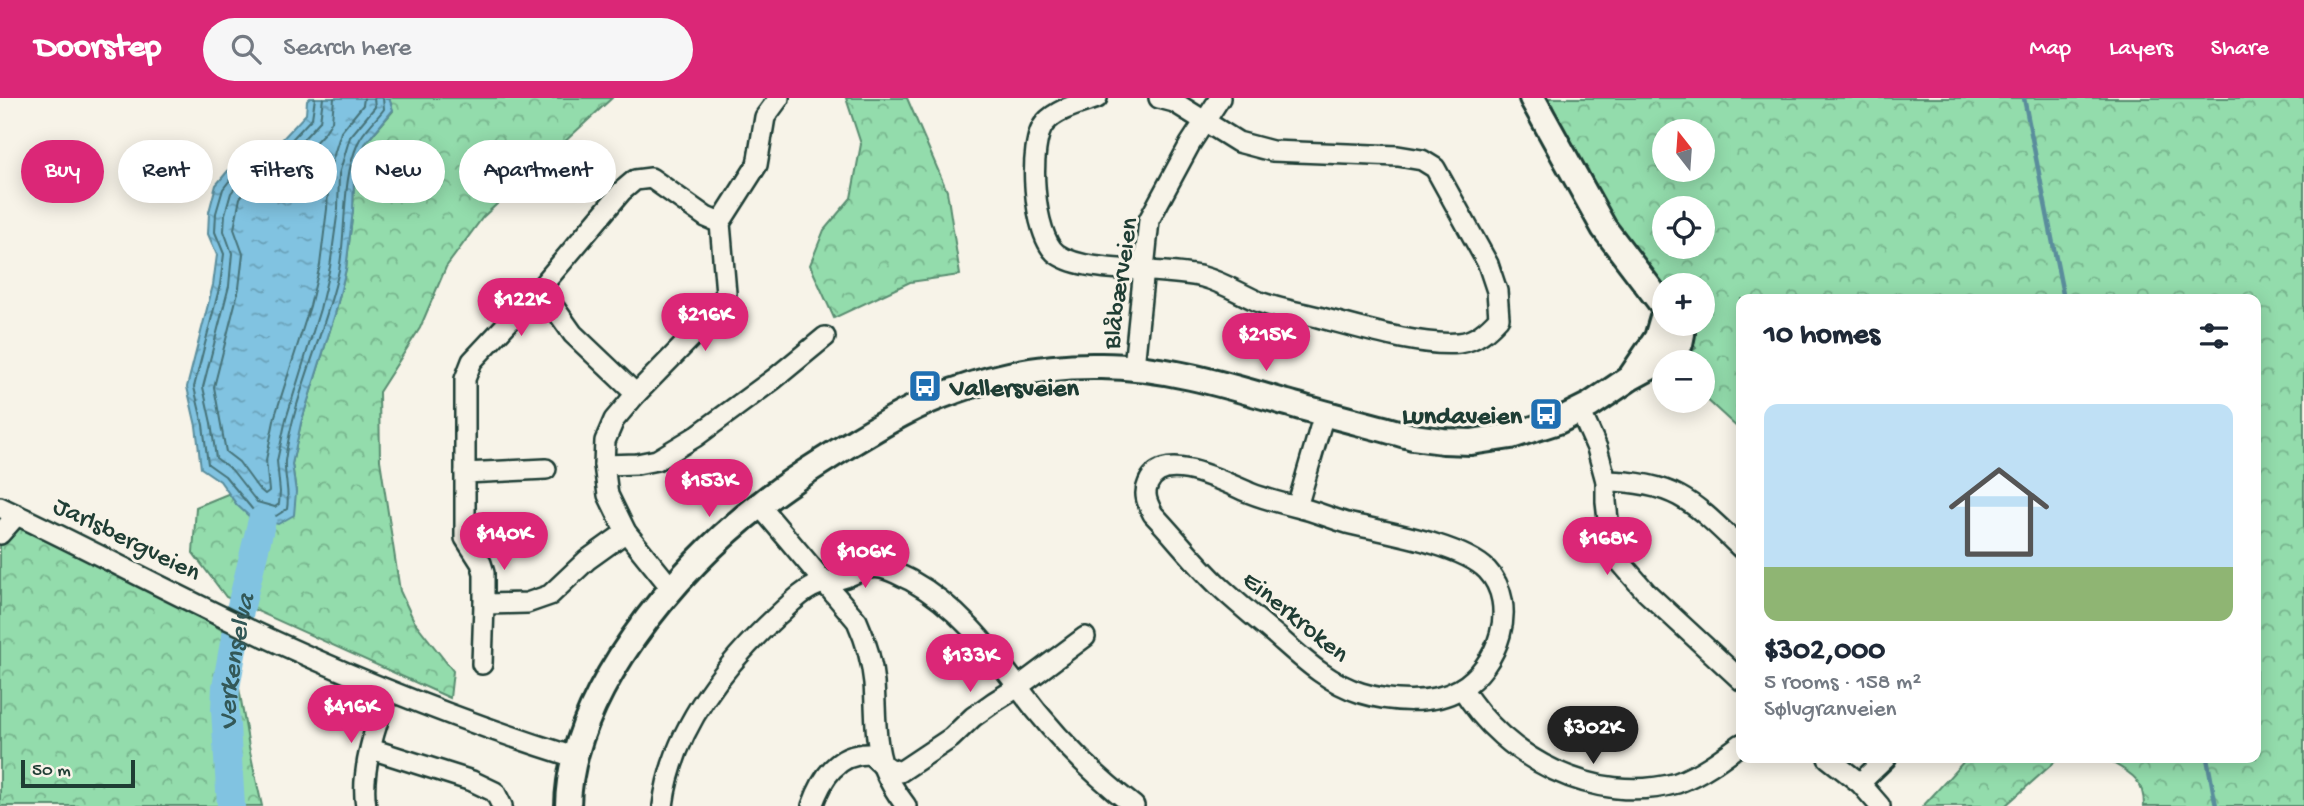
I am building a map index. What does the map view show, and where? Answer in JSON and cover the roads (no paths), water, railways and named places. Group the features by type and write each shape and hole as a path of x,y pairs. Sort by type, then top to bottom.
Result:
{"main road":[{"path":"1532,98 1605,228 1652,291"},
{"path":"1630,378 1658,336"},
{"path":"568,806 574,757 601,692 629,646 672,589 708,551 759,505 804,473 904,412 954,391 1037,371 1102,366 1134,368 1210,382 1413,436 1443,442 1471,442 1520,433 1558,421 1580,410 1674,352 1681,336"}],"street":[{"path":"672,589 626,531 608,495 604,465 605,441 614,420 716,312 726,293 720,223 757,165 765,117 779,98"},
{"path":"1097,98 1053,115 1038,133 1035,145 1040,222 1056,254 1081,263 1117,269 1204,277 1258,301 1284,309 1373,331 1442,343 1462,342 1478,337 1499,318 1497,291 1488,264 1435,168 1422,160 1398,156 1272,151 1238,142 1174,102 1159,98"},
{"name":"Blåbærveien","path":"1134,368 1149,220 1185,153 1220,98"},
{"path":"482,664 484,573 481,563 465,538 465,379 472,361 536,293 622,191 635,180 651,178 706,217 720,223"},
{"path":"536,293 556,310 580,341 636,394"},
{"path":"604,465 637,464 657,460 695,437 774,379 825,337"},
{"path":"1580,410 1597,448 1606,481 1610,537 1621,563 1646,592 1736,675"},
{"path":"1297,506 1324,414"},
{"name":"Einerkroken","path":"1163,469 1192,470 1273,501 1297,506 1343,522 1456,551 1486,570 1496,584 1502,605 1503,624 1488,662 1462,688 1425,699 1387,698 1360,692 1323,675 1216,583 1153,514 1146,501 1146,488 1151,477 1163,469"},
{"path":"466,473 546,470"},
{"path":"1606,481 1648,484 1669,489 1689,501 1736,543"},
{"path":"759,505 857,621 871,663 883,766 905,806"},
{"path":"0,534 8,511"},
{"name":"Jarlsbergveien","path":"8,511 248,629 389,691 574,757"},
{"path":"484,604 527,603 550,595 587,560 626,531"},
{"path":"663,806 669,768 690,724 715,685 760,631 809,589 873,567 885,569 921,586 944,602 972,628 1050,727 1084,764 1134,806"},
{"path":"812,806 822,780 838,763 862,753 870,754 883,766 900,772 951,738 973,717 1085,637"},
{"path":"1462,688 1472,705 1517,751 1541,767 1587,786 1627,792 1666,786 1710,767 1736,748"},
{"path":"366,806 371,750 380,711 389,691"},
{"path":"371,750 472,781 495,792 502,806"},
{"path":"1834,763 1860,783 1880,806"},
{"path":"1860,783 1881,763"}],"water":[{"path":"310,98 389,98 393,110 368,140 351,140 353,210 346,269 301,423 292,464 296,492 294,515 278,524 250,517 237,505 220,481 201,468 196,426 187,387 213,285 217,255 208,234 209,212 216,185 227,172 227,203 337,203 337,140 282,140 306,114 307,101"}],"waterway":[{"path":"2024,98 2063,294"},
{"name":"Verkenselva","path":"231,806 226,687 240,610 262,520"},
{"path":"2208,763 2216,806"}],"place":[{"name":"Vallersveien","path":"925,386"},
{"name":"Lundaveien","path":"1546,414"}]}
